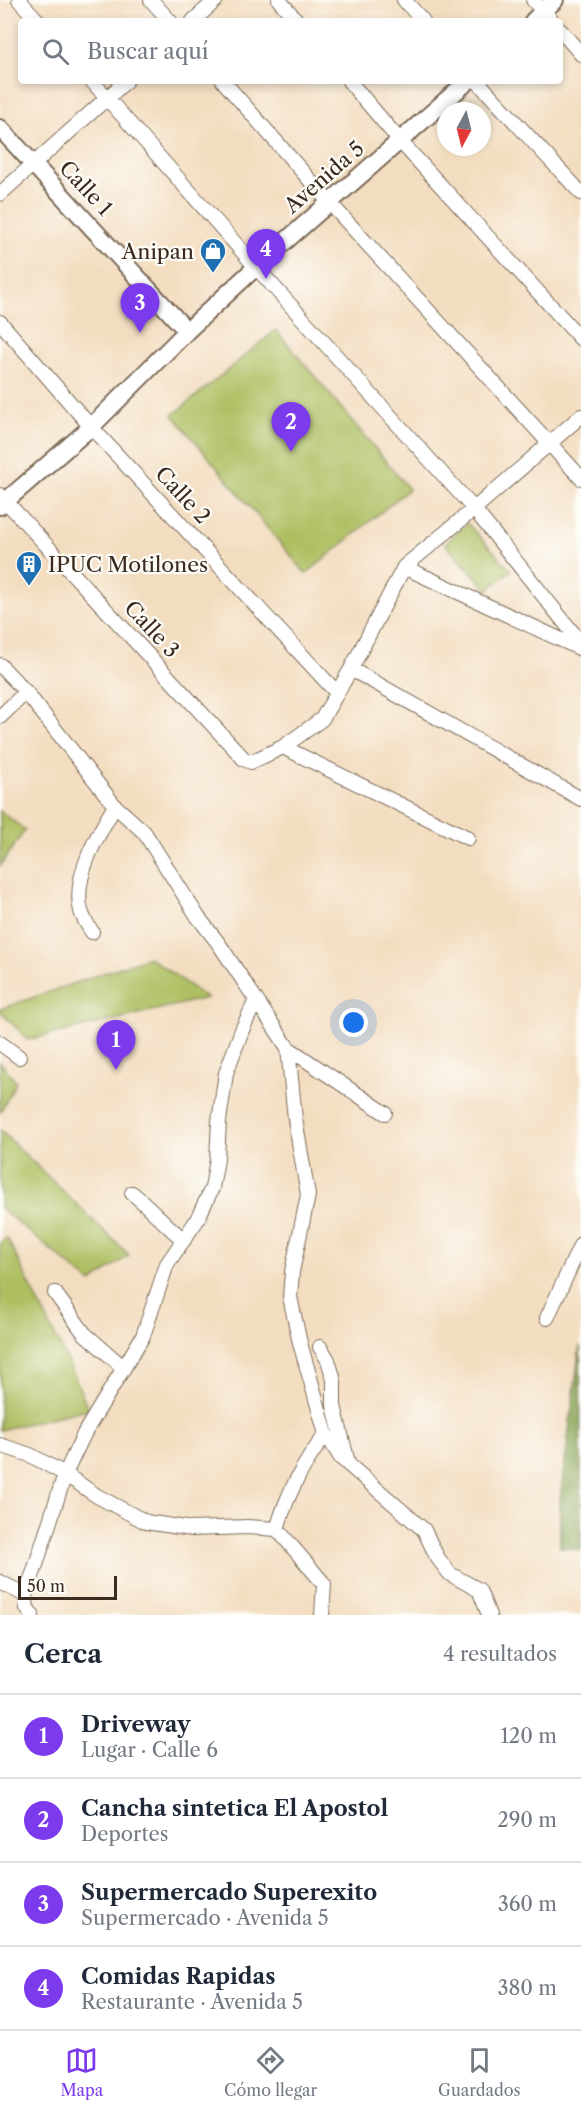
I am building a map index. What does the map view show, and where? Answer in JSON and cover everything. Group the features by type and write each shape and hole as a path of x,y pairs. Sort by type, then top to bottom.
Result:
{"street":[{"path":"19,0 35,18"},
{"path":"151,0 168,18"},
{"path":"196,18 216,0"},
{"path":"279,0 294,18"},
{"path":"404,0 420,18"},
{"path":"563,33 581,54"},
{"path":"95,84 474,509 581,643"},
{"path":"0,194 123,84"},
{"path":"226,84 329,202 581,478"},
{"path":"352,84 400,141 581,339"},
{"name":"Avenida 5","path":"2,501 91,427 187,331 256,267 465,84"},
{"path":"480,84 581,193"},
{"name":"Calle 1","path":"0,128 187,331"},
{"name":"Calle 2","path":"0,322 91,427 337,693"},
{"path":"468,838 283,747 322,719 404,567 581,416"},
{"name":"Calle 3","path":"2,501 244,759 251,762 283,747"},
{"path":"404,567 581,649"},
{"path":"0,664 26,692 114,806 144,832 192,909 219,944 288,1048 386,1113"},
{"path":"351,669 581,799"},
{"path":"0,717 26,692"},
{"path":"92,932 81,911 79,887 95,839 114,806"},
{"path":"32,1615 27,1608 25,1595 65,1474 84,1432 143,1336 167,1264 198,1220 212,1188 226,1073 256,1000"},
{"path":"0,1043 19,1056"},
{"path":"288,1048 295,1119 308,1195 292,1272 290,1297 300,1343 326,1434 340,1458 424,1530 437,1557 450,1574 479,1590 489,1615"},
{"path":"132,1193 150,1207 163,1224 184,1240"},
{"path":"547,1318 581,1244"},
{"path":"55,1293 84,1333 124,1368"},
{"path":"320,1347 334,1380 334,1407 348,1465"},
{"path":"277,1529 287,1498 310,1455 326,1434"},
{"path":"0,1445 30,1455 65,1474 97,1496 146,1521 192,1529 247,1527 277,1529 324,1584 322,1615"},
{"path":"0,1582 25,1595"}],"green space":[{"path":"276,330 409,489 306,574 173,415"},
{"path":"467,523 511,570 488,590 445,544"},
{"path":"0,811 25,830 0,866"},
{"path":"149,957 207,998 28,1040 0,1011 0,1009"},
{"path":"0,1062 16,1082 0,1113"},
{"path":"0,1130 129,1255 91,1283 0,1208"},
{"path":"7,1238 71,1368 88,1409 0,1430 0,1243"},
{"path":"580,1346 581,1550 560,1547 560,1500"}],"place":[{"name":"Anipan","path":"213,274"},
{"name":"Comidas Rapidas","path":"266,279"},
{"name":"Supermercado Superexito","path":"140,333"},
{"name":"Cancha sintetica El Apostol","path":"291,452"},
{"name":"IPUC Motilones","path":"29,587"},
{"name":"Driveway","path":"116,1070"}]}
